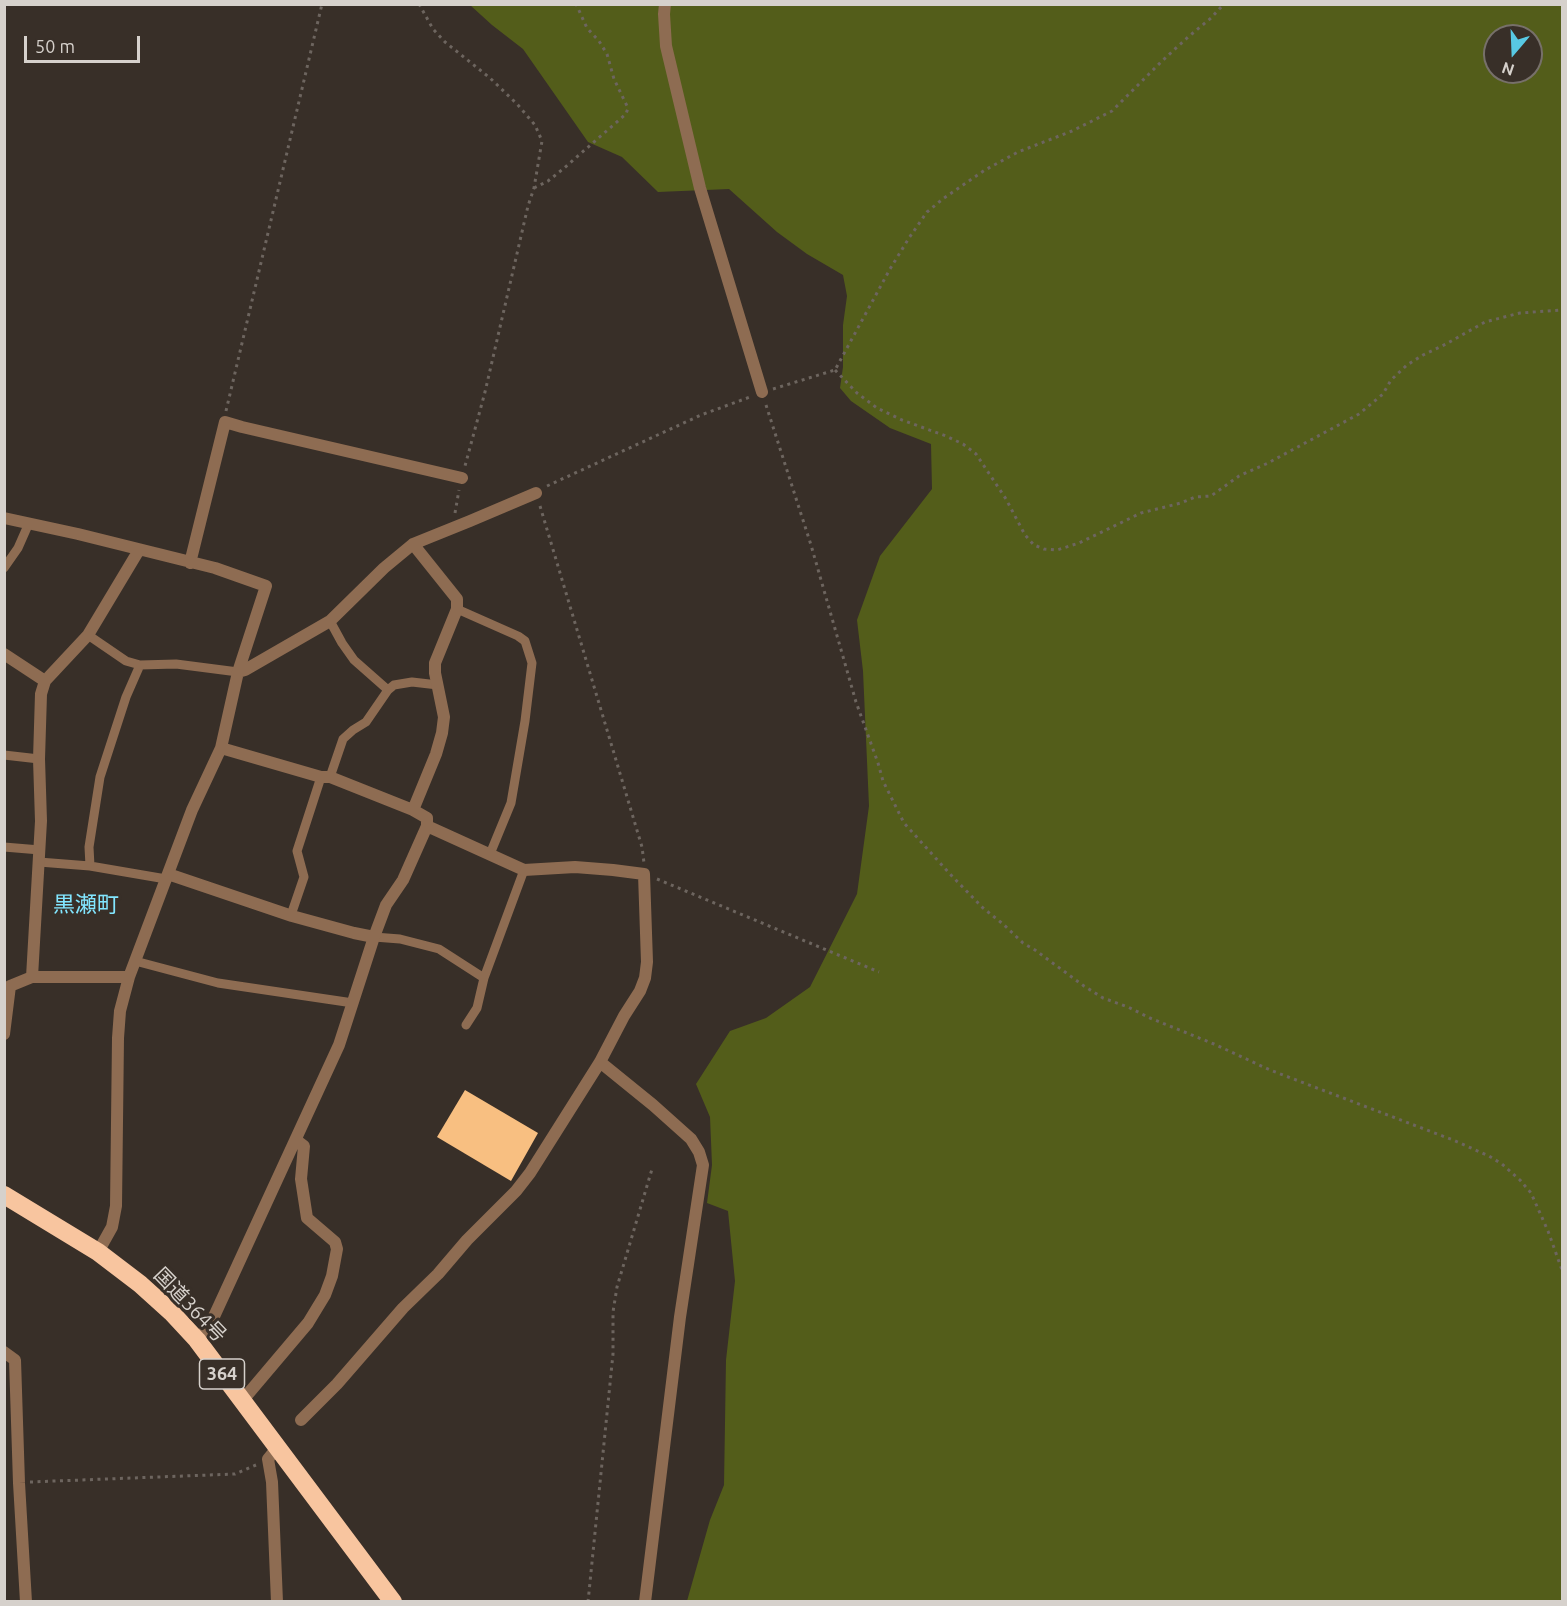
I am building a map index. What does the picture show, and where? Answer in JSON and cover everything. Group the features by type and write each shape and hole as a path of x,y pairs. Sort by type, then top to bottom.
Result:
{"highway":[{"name":"国道364号","path":"4,1195 98,1252 140,1284 171,1312 197,1340 242,1401 273,1454 393,1602"}],"street":[{"path":"665,4 666,46 700,188 762,392"},
{"path":"190,563 225,422 462,478"},
{"path":"238,672 330,621 384,568 413,544 536,493"},
{"path":"4,518 215,568 266,586 238,672 221,748 192,810 129,977 120,1011 117,1038 116,1206 112,1227 98,1252"},
{"path":"413,544 457,599 457,609 435,663 444,717 442,733 413,810"},
{"path":"32,977 40,856 41,694 45,681 88,635 139,550"},
{"path":"4,654 45,681"},
{"path":"197,1340 211,1323 339,1045 386,905 404,880 427,826 427,818 413,810 325,777 221,748"},
{"path":"301,1420 337,1384 403,1308 516,1191 530,1173 600,1062 645,978 647,962 644,874 576,867 524,870 427,826"},
{"path":"167,877 291,915 374,937"},
{"path":"4,1034 7,985 32,977 129,977"},
{"path":"600,1062 691,1139 699,1152 703,1165 682,1306 645,1602"},
{"path":"242,1401 308,1323 325,1295 332,1276 337,1249 336,1242 307,1218 301,1179 304,1146 296,1140"},
{"path":"4,1352 15,1360 26,1602"},
{"path":"273,1454 277,1602"}],"lane":[{"path":"4,568 18,548 29,523"},
{"path":"457,609 525,641 532,663 511,803 490,854"},
{"path":"330,621 354,660 387,690"},
{"path":"88,635 126,661 140,665 176,664 238,672"},
{"path":"90,866 89,847 100,777 126,697 140,665"},
{"path":"291,915 304,877 297,851 325,777 343,739 366,722 387,690 394,685 412,682 438,686"},
{"path":"4,755 39,759"},
{"path":"4,847 90,866 167,877"},
{"path":"465,1025 477,1008 484,978 524,870"},
{"path":"374,937 400,939 438,949 484,978"},
{"path":"135,962 218,982 353,1003"}],"path":[{"path":"225,422 226,409 322,4"},
{"path":"419,4 433,29 445,42 490,78 536,125 542,141 534,188 462,478 452,529"},
{"path":"534,188 563,170 626,114 628,108 614,79 607,54 587,28 576,4"},
{"path":"879,972 644,874 642,847 536,493 550,484 701,415 762,392 835,370 890,269 927,212 985,170 1018,152 1072,131 1112,111 1224,4"},
{"path":"835,370 856,393 877,408 946,436 963,444 976,454 1006,499 1029,540 1044,549 1057,550 1079,543 1142,513 1195,497 1211,496 1239,476 1359,414 1383,394 1391,380 1407,365 1485,322 1520,313 1563,310"},
{"path":"762,392 811,545 856,702 883,781 904,823 950,874 983,908 1023,943 1104,998 1270,1070 1453,1140 1502,1164 1531,1193 1563,1270"},
{"path":"588,1602 613,1354 614,1304 652,1169"},
{"path":"19,1483 236,1474 273,1454"}],"green space":[{"path":"470,5 1562,5 1562,1601 687,1601 710,1520 724,1485 726,1360 735,1281 728,1211 707,1203 712,1165 710,1117 696,1084 730,1031 766,1018 810,987 857,894 869,806 863,671 857,620 880,556 932,489 931,444 890,428 851,401 840,388 847,296 843,275 807,254 777,232 729,189 658,192 622,157 588,142 523,49"}],"building":[{"path":"465,1090 538,1133 511,1181 437,1137"}],"district":[{"name":"黒瀬町","path":"86,905"}]}
